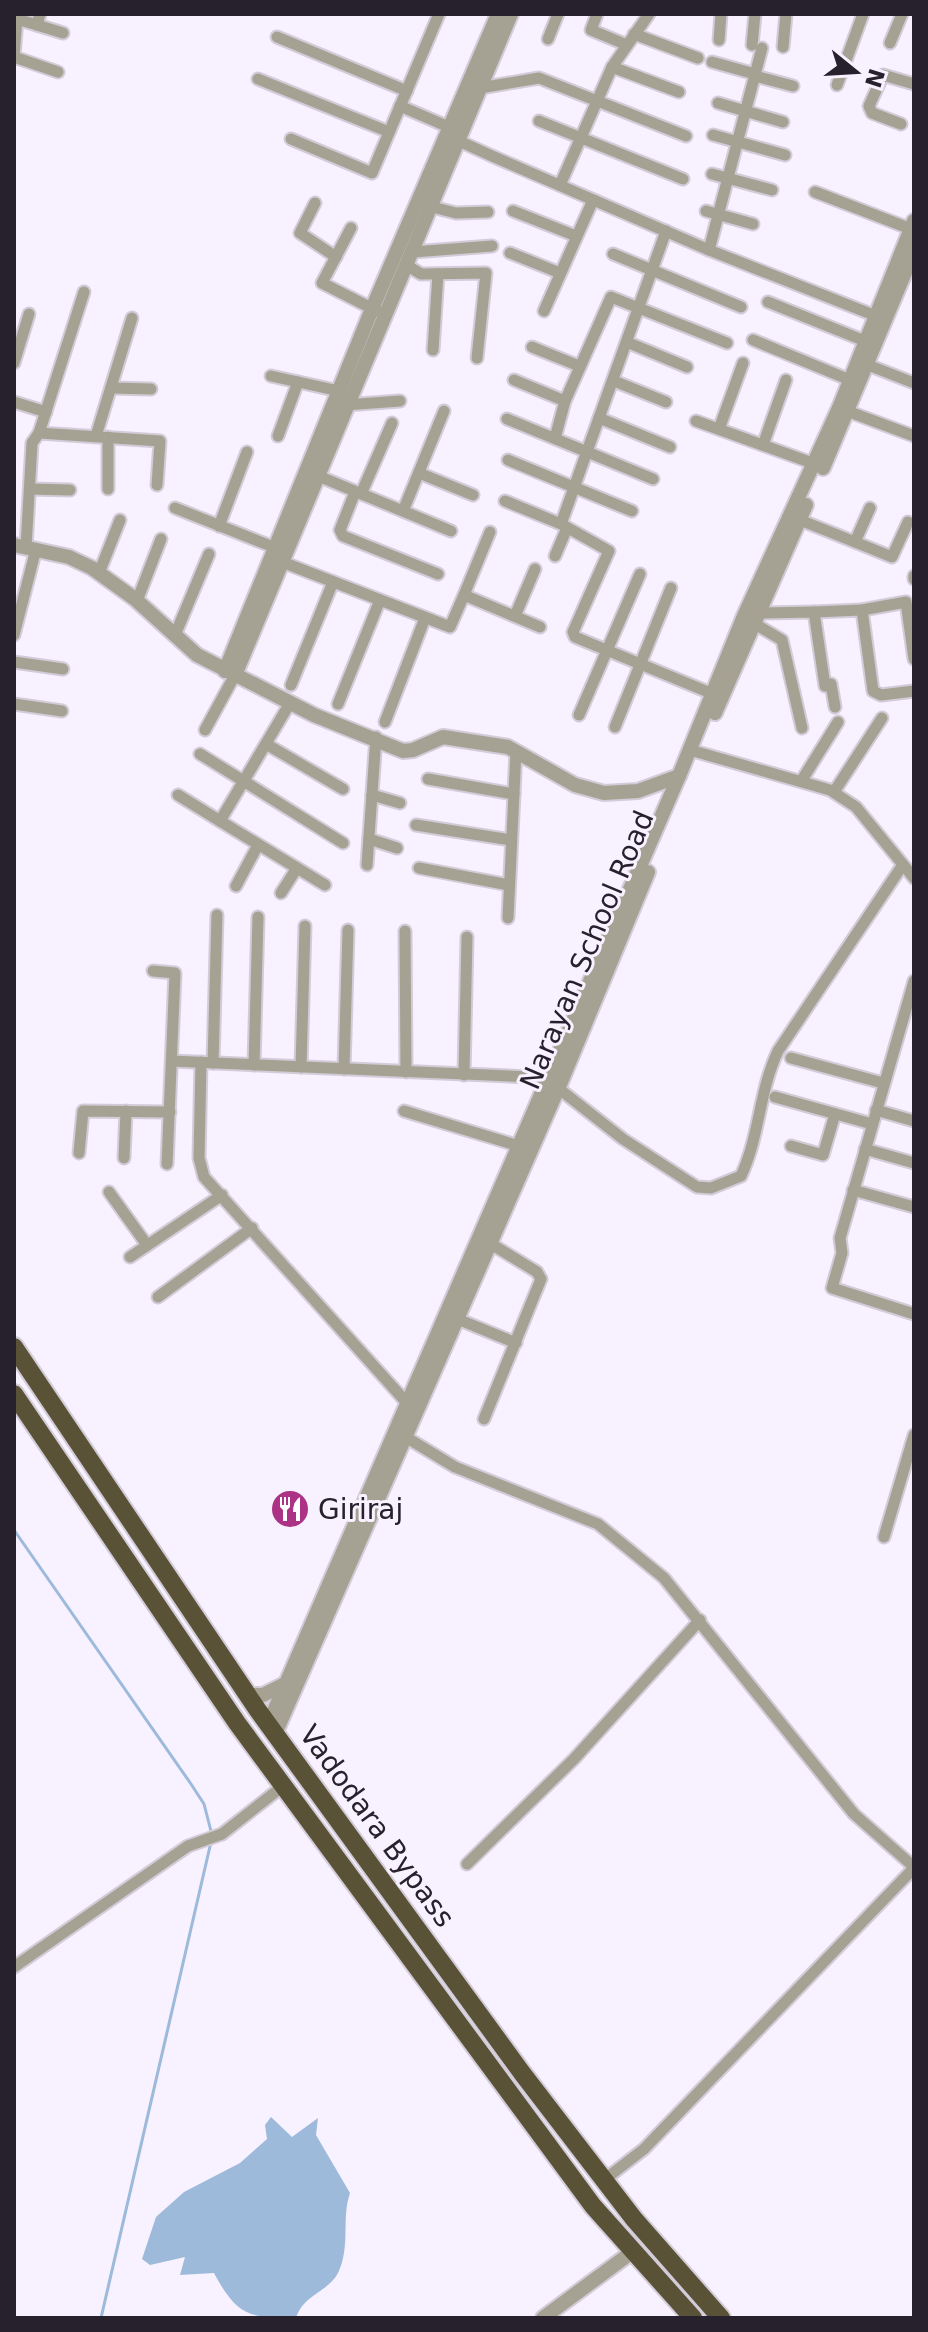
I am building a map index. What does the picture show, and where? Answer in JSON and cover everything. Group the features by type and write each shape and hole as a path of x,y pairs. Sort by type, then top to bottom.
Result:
{"highway":[{"name":"Vadodara Bypass","path":"14,1347 272,1730 604,2180 721,2318"},
{"name":"Vadodara Bypass","path":"14,1394 283,1786 593,2206 693,2318"}],"street":[{"path":"291,139 372,173 439,14"},
{"path":"378,312 410,259 432,207 498,14"},
{"path":"205,730 378,312 511,14"},
{"path":"548,39 558,14"},
{"path":"597,14 591,30 627,45"},
{"path":"560,185 612,67 649,14"},
{"path":"719,40 721,14"},
{"path":"709,250 712,213 728,179 755,75 755,14"},
{"path":"783,47 786,14"},
{"path":"837,85 863,14"},
{"path":"890,43 902,14"},
{"path":"58,72 14,56 17,19 38,20 63,33"},
{"path":"634,34 698,58"},
{"path":"277,37 407,91"},
{"path":"712,62 793,86"},
{"path":"612,67 679,92"},
{"path":"901,124 872,113 869,106 883,75 914,84"},
{"path":"480,88 534,77 686,136"},
{"path":"258,79 389,132"},
{"path":"718,103 783,122"},
{"path":"400,106 593,200 881,318"},
{"path":"539,121 683,179"},
{"path":"713,135 785,155"},
{"path":"712,174 772,190"},
{"path":"272,1730 287,1682 519,1146 556,1082 679,776 694,751 713,694 752,618 815,464 844,410 850,380 865,341 881,318 912,225 815,192"},
{"path":"544,311 593,200"},
{"path":"315,203 300,233 336,257"},
{"path":"432,207 456,213 488,212"},
{"path":"513,211 576,236"},
{"path":"712,213 753,224"},
{"path":"351,228 322,283 378,312"},
{"path":"555,556 575,487 629,343 637,307 666,231"},
{"path":"410,259 492,246"},
{"name":"Narayan School Road","path":"272,1730 305,1669 694,751 752,618 800,520 844,410 868,365 881,318 914,251"},
{"path":"510,253 560,273"},
{"path":"613,254 741,307"},
{"path":"410,259 417,273 486,273 477,358"},
{"path":"433,350 438,274"},
{"path":"14,635 25,547 32,443 39,433 84,292"},
{"path":"555,438 565,401 611,297 727,343"},
{"path":"768,302 865,341"},
{"path":"14,363 29,314"},
{"path":"108,489 102,437 111,388 132,318"},
{"path":"753,340 850,380"},
{"path":"629,343 687,367"},
{"path":"532,347 579,366"},
{"path":"719,429 743,363"},
{"path":"868,365 914,383"},
{"path":"271,376 342,398 400,401"},
{"path":"514,380 565,401"},
{"path":"763,445 786,380"},
{"path":"614,381 666,402"},
{"path":"278,436 298,382"},
{"path":"111,388 151,389"},
{"path":"14,402 46,412"},
{"path":"844,410 914,436"},
{"path":"403,511 444,411"},
{"path":"599,418 670,447"},
{"path":"507,419 653,479"},
{"path":"696,421 815,464"},
{"path":"392,423 340,530 343,536 438,574"},
{"path":"39,433 160,441 157,485"},
{"path":"219,526 247,452"},
{"path":"508,460 632,511"},
{"path":"312,473 451,531"},
{"path":"419,473 473,495"},
{"path":"30,489 70,490"},
{"path":"505,501 609,549 573,632 575,637 713,694"},
{"path":"175,508 333,582 450,627 490,532"},
{"path":"855,542 870,508"},
{"path":"99,573 120,520"},
{"path":"800,520 892,557 908,522"},
{"path":"137,601 161,539"},
{"path":"25,547 69,557 99,573 137,601 197,655 351,732 376,737 409,751 446,736 516,751 575,785 604,793 638,791 679,776"},
{"path":"175,635 209,554"},
{"path":"515,616 535,569"},
{"path":"579,715 640,574"},
{"path":"291,685 333,582"},
{"path":"615,727 671,588"},
{"path":"464,595 540,627"},
{"path":"338,704 380,600"},
{"path":"752,618 862,610 906,602 914,659"},
{"path":"862,610 873,691 881,695 914,691"},
{"path":"814,612 825,686 831,684 835,707"},
{"path":"385,722 425,618"},
{"path":"752,618 782,640 802,728"},
{"path":"14,662 63,669"},
{"path":"220,821 290,703"},
{"path":"14,704 62,711"},
{"path":"834,792 882,718"},
{"path":"802,780 838,722"},
{"path":"367,865 376,737"},
{"path":"266,744 343,789"},
{"path":"508,918 516,751"},
{"path":"694,751 802,780 834,792 856,807 914,878"},
{"path":"200,754 343,843"},
{"path":"428,779 514,794"},
{"path":"178,795 325,885"},
{"path":"372,795 400,803"},
{"path":"416,825 511,840"},
{"path":"369,839 397,848"},
{"path":"236,886 258,845"},
{"path":"172,1061 556,1082 623,1139 697,1187 711,1188 741,1176 761,1117 764,1082 778,1051 902,866"},
{"path":"281,893 297,868"},
{"path":"419,868 509,885"},
{"path":"217,915 201,1169 407,1403"},
{"path":"254,1065 258,917"},
{"path":"301,1067 305,926"},
{"path":"344,1069 348,930"},
{"path":"405,931 406,1072"},
{"path":"464,1075 467,937"},
{"path":"153,971 175,973 167,1164"},
{"path":"914,981 840,1238 842,1253 832,1290 914,1314"},
{"path":"791,1058 883,1083"},
{"path":"775,1097 872,1124"},
{"path":"876,1110 914,1121"},
{"path":"79,1153 83,1111 170,1112"},
{"path":"124,1158 126,1111"},
{"path":"404,1111 519,1146"},
{"path":"791,1146 823,1155 835,1114"},
{"path":"865,1149 914,1163"},
{"path":"853,1190 914,1207"},
{"path":"109,1192 147,1245"},
{"path":"130,1257 222,1195"},
{"path":"158,1297 252,1228"},
{"path":"484,1419 541,1275 488,1242"},
{"path":"455,1318 516,1343"},
{"path":"884,1537 914,1435"},
{"path":"404,1436 455,1467 598,1524 672,1585 854,1814 914,1867 644,2149 604,2180"},
{"path":"467,1864 574,1759 700,1620"},
{"path":"247,1695 263,1695 287,1682"},
{"path":"14,1967 188,1846 220,1835 283,1786"},
{"path":"543,2318 632,2252"}],"water":[{"path":"271,2117 292,2137 318,2118 316,2135 350,2193 344,2253 338,2273 304,2304 296,2318 267,2317 246,2312 230,2298 214,2273 180,2275 185,2257 150,2265 142,2259 156,2217 184,2192 240,2163 267,2139 265,2125"}],"waterway":[{"path":"14,1530 204,1804 212,1835"},
{"path":"101,2318 211,1842"}],"place":[{"name":"Giriraj","path":"290,1509"}]}
